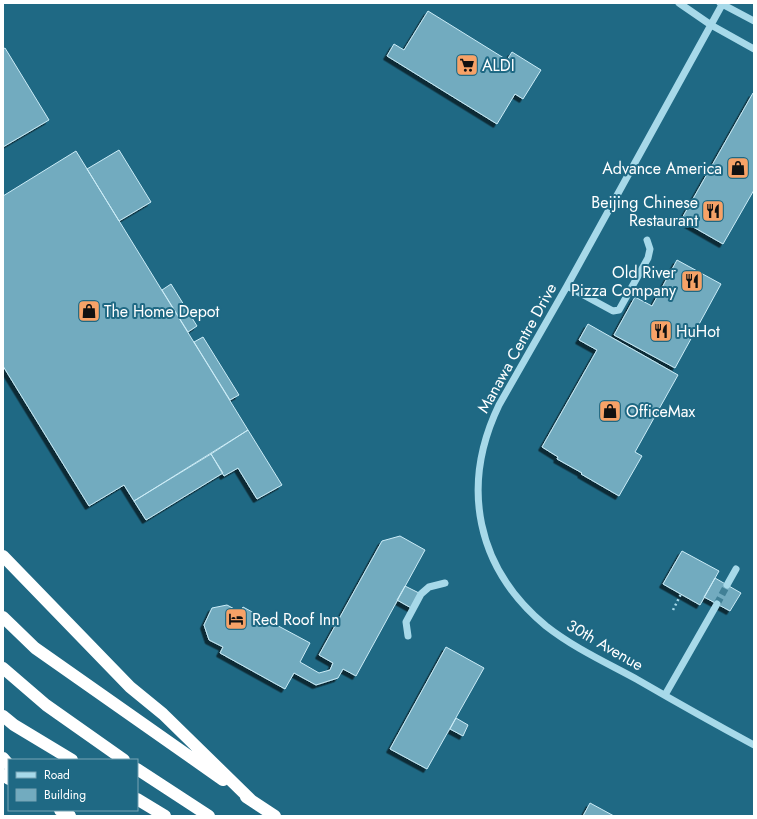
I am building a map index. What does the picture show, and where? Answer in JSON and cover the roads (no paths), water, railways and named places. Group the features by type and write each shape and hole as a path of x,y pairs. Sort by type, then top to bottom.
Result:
{"highway":[{"path":"3,556 130,687 163,714 252,801"},
{"path":"3,618 35,648 275,816"},
{"path":"3,668 46,705 123,759"},
{"path":"3,716 14,725 70,759"},
{"path":"138,770 209,816"},
{"path":"138,800 165,816"}],"street":[{"path":"679,3 710,25 754,49"},
{"path":"722,3 754,22"},
{"name":"Manawa Centre Drive","path":"482,528 479,509 479,477 483,451 490,426 499,405 567,286 722,3"},
{"path":"567,286 613,311 619,310 648,258 650,249 647,240"},
{"name":"30th Avenue","path":"482,528 490,553 501,574 520,601 547,626 562,637 754,745"},
{"path":"727,585 736,569"},
{"path":"408,636 406,622 421,594 429,587 445,583"},
{"path":"665,695 717,604"}],"tunnel":[{"path":"717,604 727,585"}],"place":[{"name":"ALDI","path":"467,65"},
{"name":"Advance America","path":"738,168"},
{"name":"Beijing Chinese Restaurant","path":"713,211"},
{"name":"Old River Pizza Company","path":"692,281"},
{"name":"The Home Depot","path":"89,311"},
{"name":"HuHot","path":"661,331"},
{"name":"OfficeMax","path":"610,411"},
{"name":"Red Roof Inn","path":"236,619"}]}
